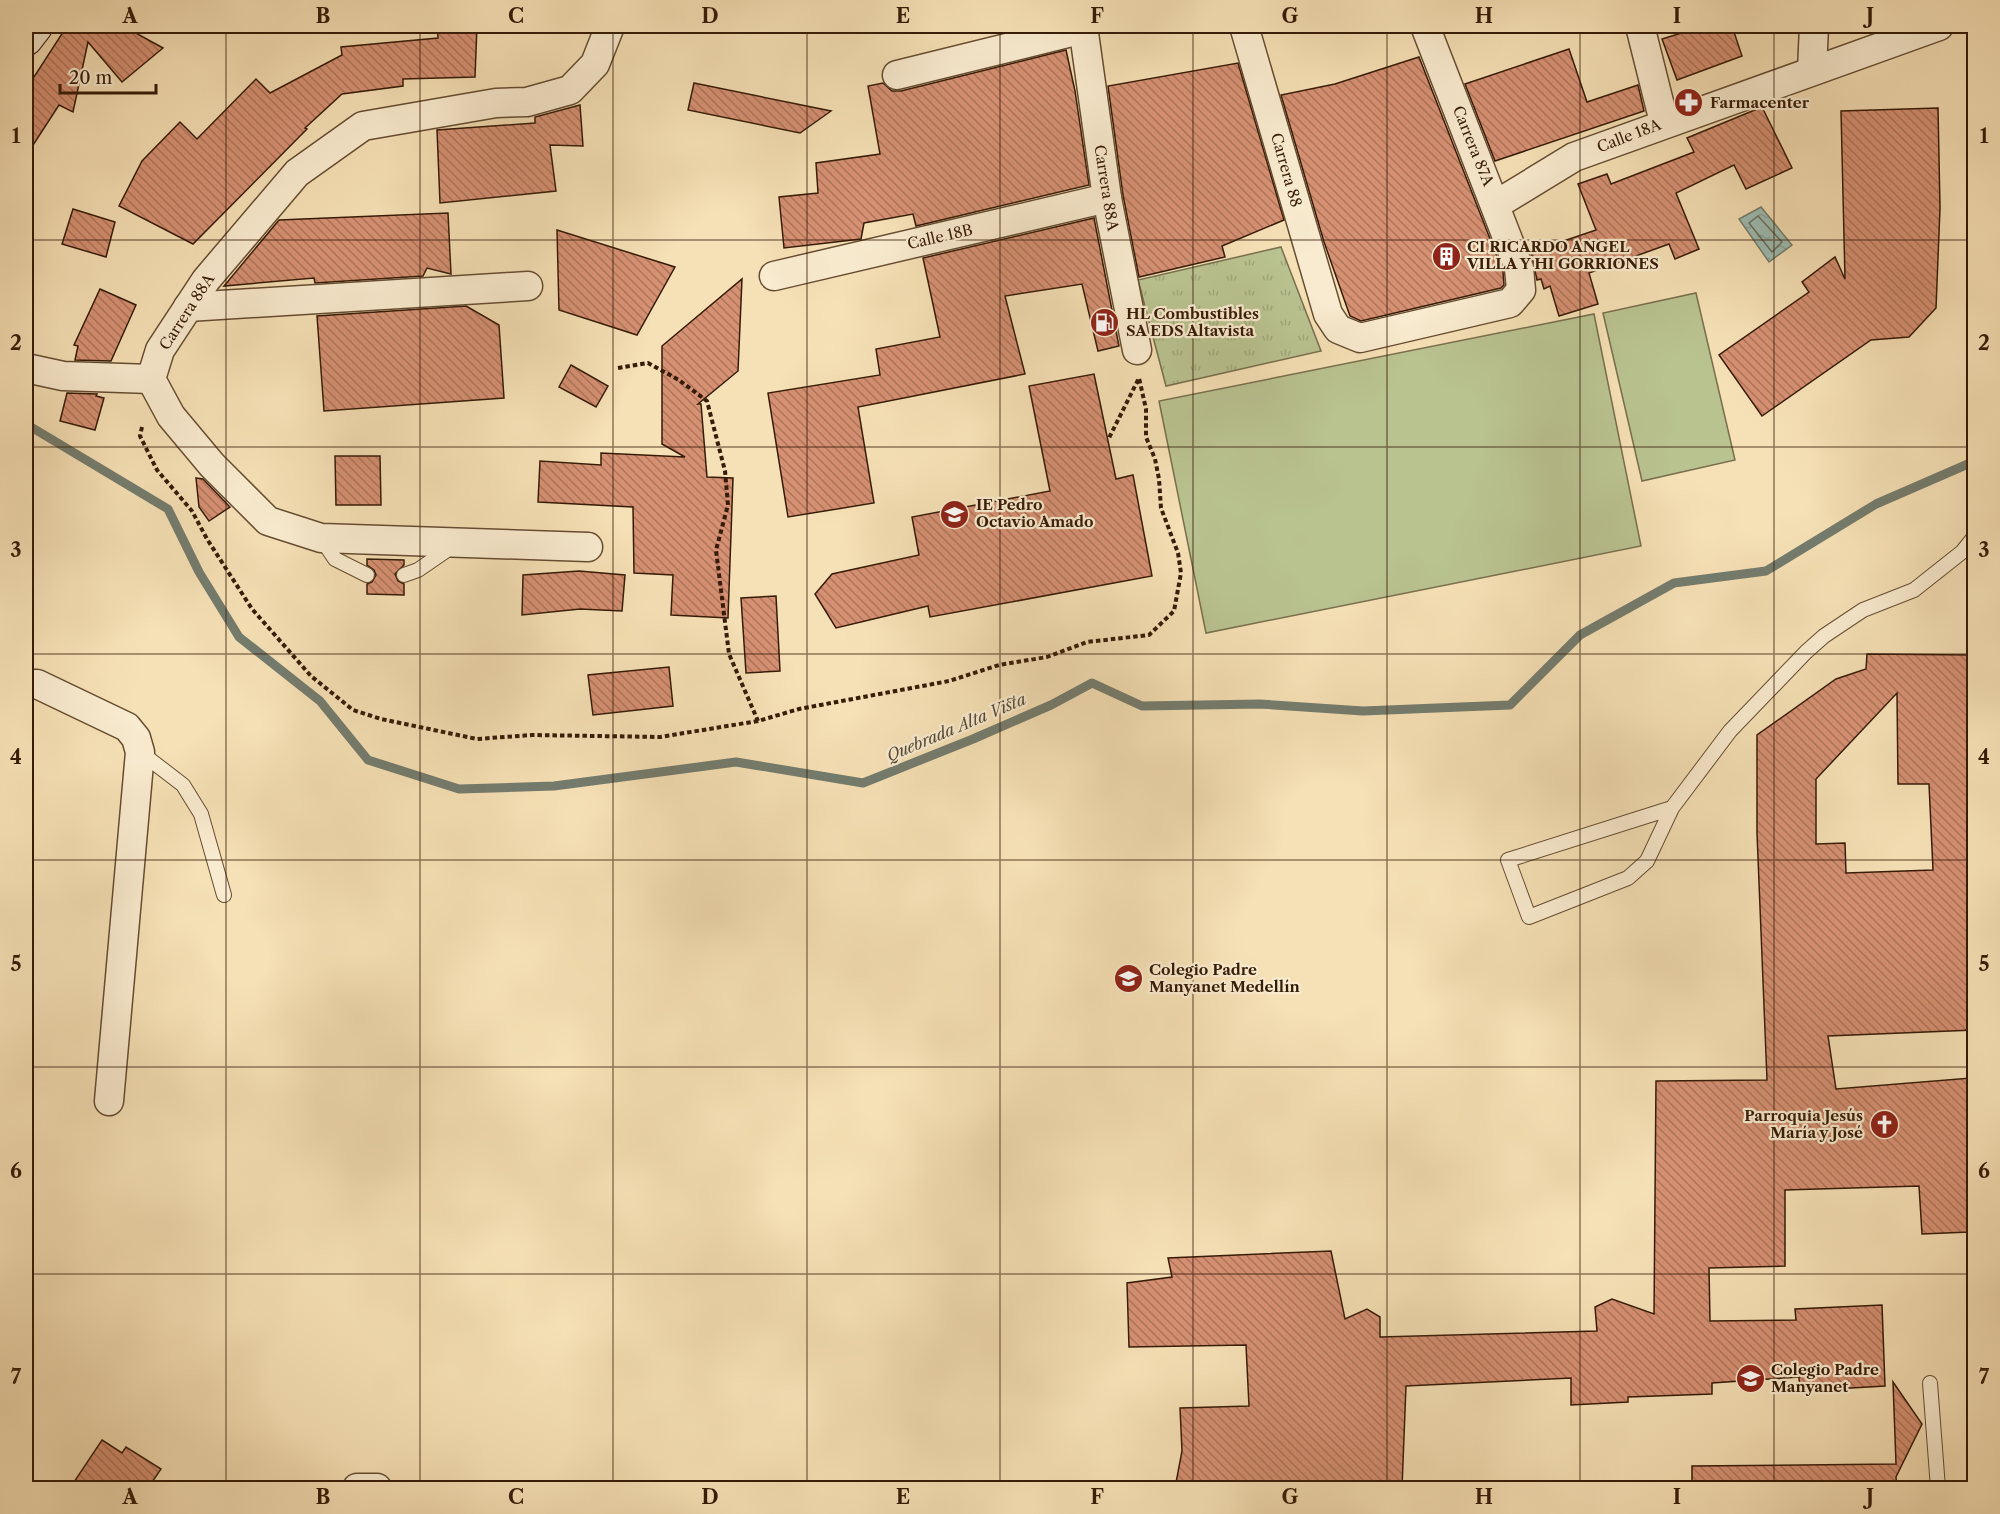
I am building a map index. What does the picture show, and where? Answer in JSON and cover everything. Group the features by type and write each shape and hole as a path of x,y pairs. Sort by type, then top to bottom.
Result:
{"street":[{"path":"26,39 36,26"},
{"name":"Carrera 88A","path":"151,380 160,350 206,280 297,173 363,126 496,103 527,102 570,90 596,64 610,26"},
{"name":"Carrera 88","path":"1244,26 1328,314 1338,329 1360,338 1510,303 1521,290 1519,268"},
{"name":"Carrera 87A","path":"1425,26 1497,204 1519,268"},
{"path":"1640,26 1664,122"},
{"path":"1812,71 1814,26"},
{"name":"Calle 18A","path":"1497,204 1574,157 1664,122 1939,26"},
{"path":"897,75 1083,27"},
{"name":"Carrera 88A","path":"1083,27 1117,286 1130,348"},
{"name":"Calle 18B","path":"774,276 1107,198"},
{"path":"188,307 528,286"},
{"path":"26,368 63,376 151,380 171,416 212,465 268,521 321,538 588,547"},
{"path":"26,685 37,684 127,727 136,738 140,752 109,1101"},
{"path":"357,1488 377,1488"}],"lane":[{"path":"1672,807 1508,860 1529,917 1628,878 1647,861 1672,807 1730,731 1824,636 1863,610 1914,590 1962,552 1974,537"},
{"path":"321,538 335,559 367,575"},
{"path":"404,575 418,570 456,543"},
{"path":"140,752 183,785 201,814 224,896"},
{"path":"1930,1383 1938,1488"}],"path":[{"path":"618,368 648,363 679,380 706,401 725,471 728,505 716,550 729,654 758,721"},
{"path":"151,380 140,436 157,470 192,511 207,539 252,609 311,676 353,710 381,719 477,739 532,735 660,737 758,721 799,709 949,681 999,665 1047,657 1087,642 1149,635 1174,610 1181,573 1178,554 1161,508 1159,479 1155,459 1146,436 1146,409 1139,378 1108,440"}],"green space":[{"path":"1281,247 1321,351 1166,386 1138,280"},
{"path":"1696,293 1735,460 1642,481 1603,313"},
{"path":"1594,314 1641,546 1206,633 1159,401"}],"water":[{"path":"1761,207 1792,245 1769,262 1739,219"}],"building":[{"path":"67,26 123,26 163,48 122,82 88,42 73,112 59,105 26,156 26,78 34,77"},
{"path":"437,26 477,26 475,77 403,79 403,86 342,94 305,128 307,129 193,244 119,206 142,161 180,122 197,139 256,79 270,93 342,55 341,47 438,38"},
{"path":"1704,26 1732,26 1742,56 1677,80 1662,39"},
{"path":"1569,49 1587,102 1638,85 1644,111 1495,161 1465,84"},
{"path":"1066,50 1075,91 1089,185 916,226 913,214 864,223 861,239 784,248 779,197 818,193 816,163 880,154 868,86 883,83 892,91 901,91"},
{"path":"1419,57 1503,272 1504,285 1501,288 1361,321 1350,316 1324,242 1281,95 1335,84"},
{"path":"1238,63 1284,220 1222,246 1225,257 1139,277 1123,195 1108,86"},
{"path":"694,83 831,111 800,133 688,110"},
{"path":"580,105 583,146 550,145 556,191 440,203 437,130 535,123 535,117"},
{"path":"1762,107 1792,168 1746,189 1734,165 1676,193 1699,249 1675,259 1669,244 1589,273 1598,304 1559,316 1550,286 1544,289 1541,279 1537,280 1531,252 1596,230 1578,184 1607,174 1611,184 1694,152 1687,138"},
{"path":"1938,108 1940,208 1936,308 1909,337 1871,340 1762,416 1719,355 1809,292 1802,282 1835,257 1845,279 1841,111"},
{"path":"73,209 115,222 106,257 62,244"},
{"path":"448,213 451,274 427,268 423,276 315,283 314,278 224,286 279,220"},
{"path":"1094,218 1119,346 1098,351 1082,284 1005,296 1025,374 858,407 874,503 788,517 768,393 880,375 876,349 940,337 923,258"},
{"path":"557,230 675,267 637,335 559,310"},
{"path":"742,279 738,371 698,404 701,404 707,477 733,478 728,618 671,615 673,575 634,573 633,507 538,502 540,461 601,465 601,453 685,457 662,444 662,346"},
{"path":"100,289 136,305 111,361 75,360 78,346 74,345"},
{"path":"466,306 499,325 504,398 324,411 317,316"},
{"path":"571,365 608,386 596,407 559,387"},
{"path":"1094,374 1116,479 1133,475 1152,576 930,617 928,606 836,628 815,594 832,574 919,555 912,517 1050,491 1029,386"},
{"path":"67,393 97,394 96,396 104,398 95,430 60,421"},
{"path":"335,456 380,456 381,505 336,505"},
{"path":"196,478 203,479 230,507 209,521 199,507"},
{"path":"367,559 404,560 404,565 395,574 398,581 404,584 404,595 367,594 367,584 372,582 376,575 374,570 367,565"},
{"path":"579,571 625,575 622,611 580,609 522,615 523,575"},
{"path":"776,596 780,671 746,673 741,598"},
{"path":"1867,654 1971,655 1971,709 1974,709 1974,1030 1828,1036 1836,1089 1971,1078 1974,1103 1974,1179 1967,1187 1969,1232 1922,1234 1919,1186 1785,1190 1785,1266 1709,1268 1710,1321 1796,1320 1795,1309 1882,1305 1885,1386 1800,1391 1799,1377 1712,1383 1712,1394 1628,1397 1628,1402 1571,1405 1571,1378 1406,1386 1402,1488 1175,1488 1182,1451 1180,1408 1249,1406 1246,1345 1129,1347 1127,1283 1172,1277 1168,1258 1331,1251 1345,1319 1367,1309 1380,1317 1380,1337 1597,1331 1595,1307 1612,1299 1654,1314 1656,1081 1767,1080 1757,833 1757,735 1836,679 1866,669","holes":["1897,693 1898,784 1929,784 1933,870 1846,873 1845,843 1816,844 1816,779"]},
{"path":"669,667 673,706 593,715 588,675"},
{"path":"1893,1382 1922,1424 1896,1477 1897,1488 1692,1488 1692,1466 1896,1464"},
{"path":"102,1440 122,1453 126,1447 161,1469 148,1488 70,1488"}],"waterway":[{"name":"Quebrada Alta Vista","path":"26,424 168,509 199,572 239,637 320,701 368,760 459,789 554,786 736,762 863,783 1051,705 1092,683 1142,706 1260,704 1363,711 1510,705 1580,635 1674,583 1766,571 1876,504 1968,464 1974,458"}],"place":[{"name":"Farmacenter","path":"1689,103"},
{"name":"CI RICARDO ANGEL VILLA Y HI GORRIONES","path":"1446,256"},
{"name":"HL Combustibles SA EDS Altavista","path":"1105,323"},
{"name":"IE Pedro Octavio Amado","path":"955,514"},
{"name":"Colegio Padre Manyanet Medellín","path":"1128,979"},
{"name":"Parroquia Jesús María y José","path":"1884,1125"},
{"name":"Colegio Padre Manyanet","path":"1750,1379"}]}
